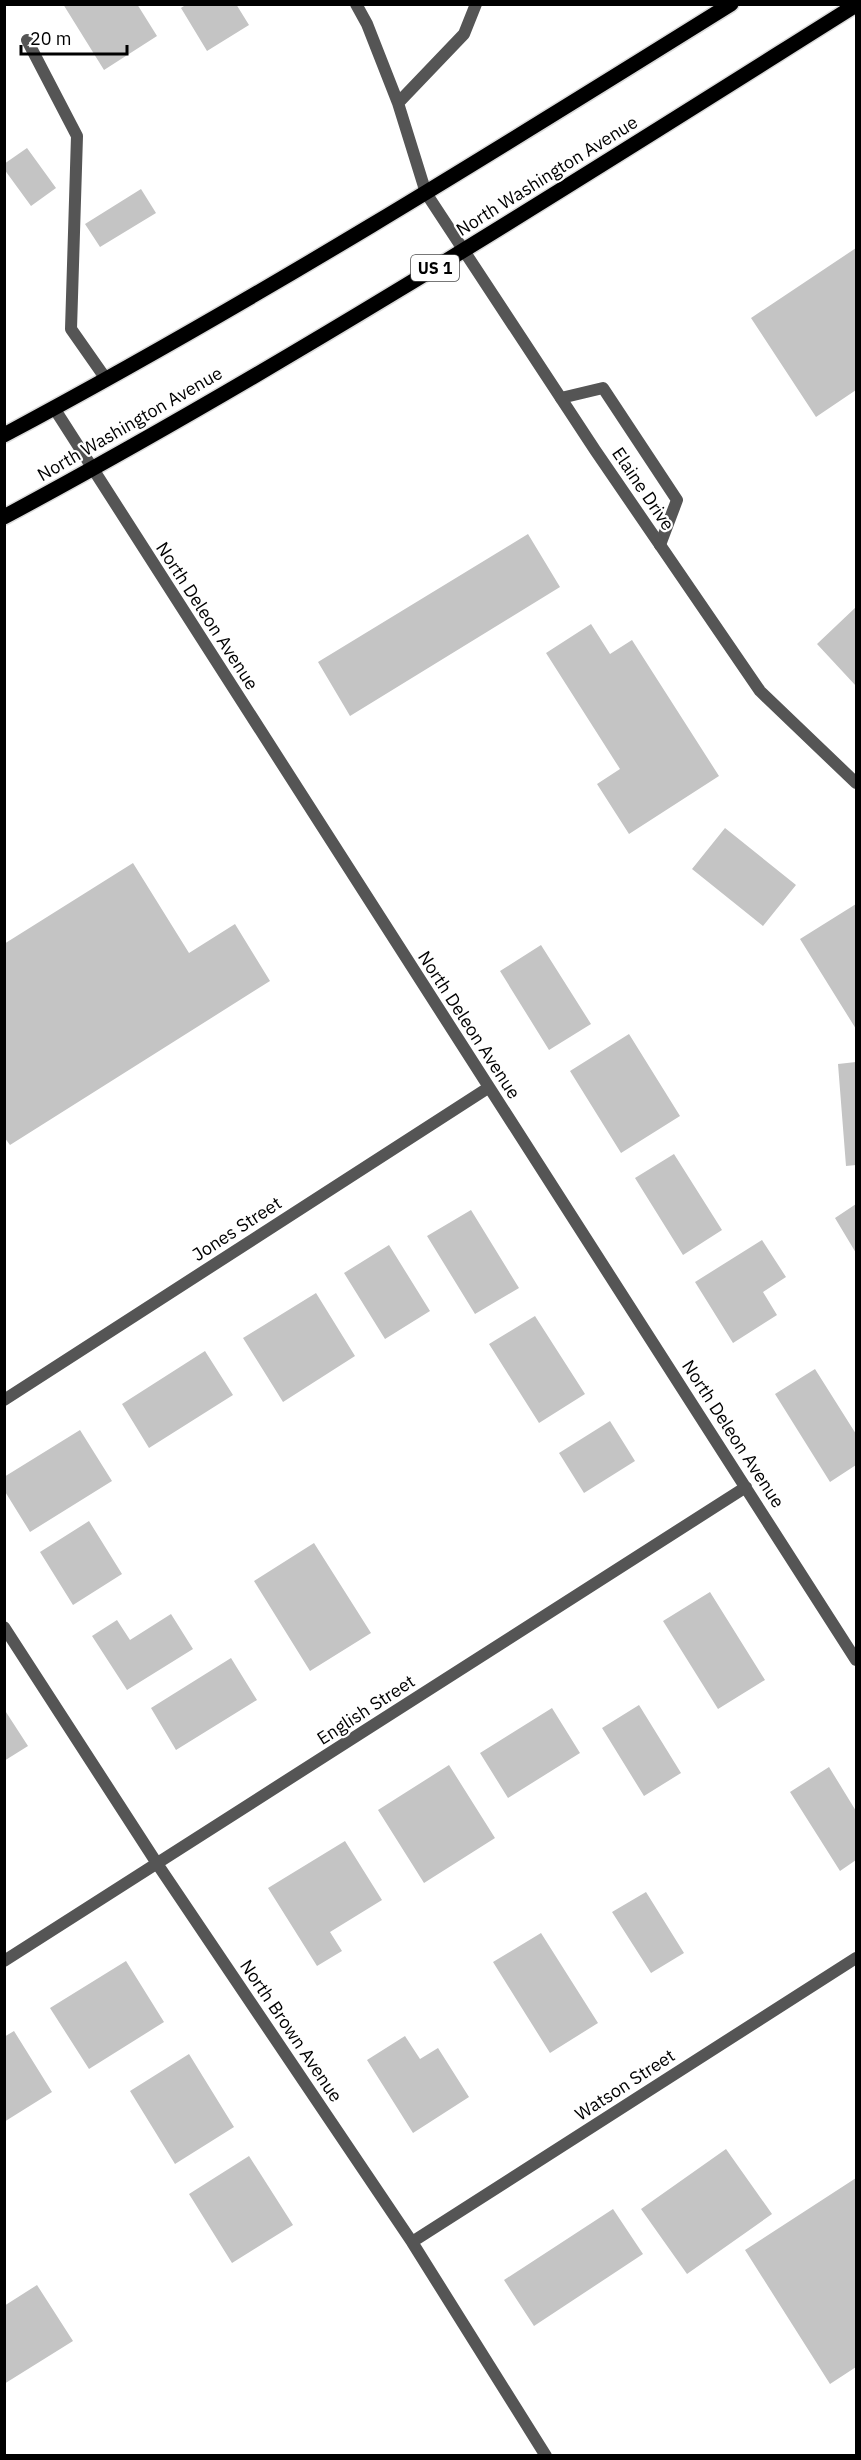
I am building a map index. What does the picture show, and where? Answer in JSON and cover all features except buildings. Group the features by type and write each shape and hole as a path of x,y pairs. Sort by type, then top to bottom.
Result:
{"main road":[{"path":"4,435 255,295 426,194 731,4"},
{"name":"North Washington Avenue","path":"4,517 92,470 463,251 856,5"}],"street":[{"name":"Elaine Drive","path":"356,4 367,24 398,103 426,194 760,692 856,783"},
{"path":"398,103 464,34 476,4"},
{"path":"27,40 78,136 71,329 106,379"},
{"path":"561,398 603,388 677,500 660,545"},
{"name":"North Deleon Avenue","path":"54,408 856,1660"},
{"name":"Jones Street","path":"4,1400 488,1088"},
{"name":"English Street","path":"4,1961 158,1865 746,1486"},
{"name":"North Brown Avenue","path":"4,1627 158,1865 412,2242 546,2456"},
{"name":"Watson Street","path":"412,2242 856,1958"}]}
